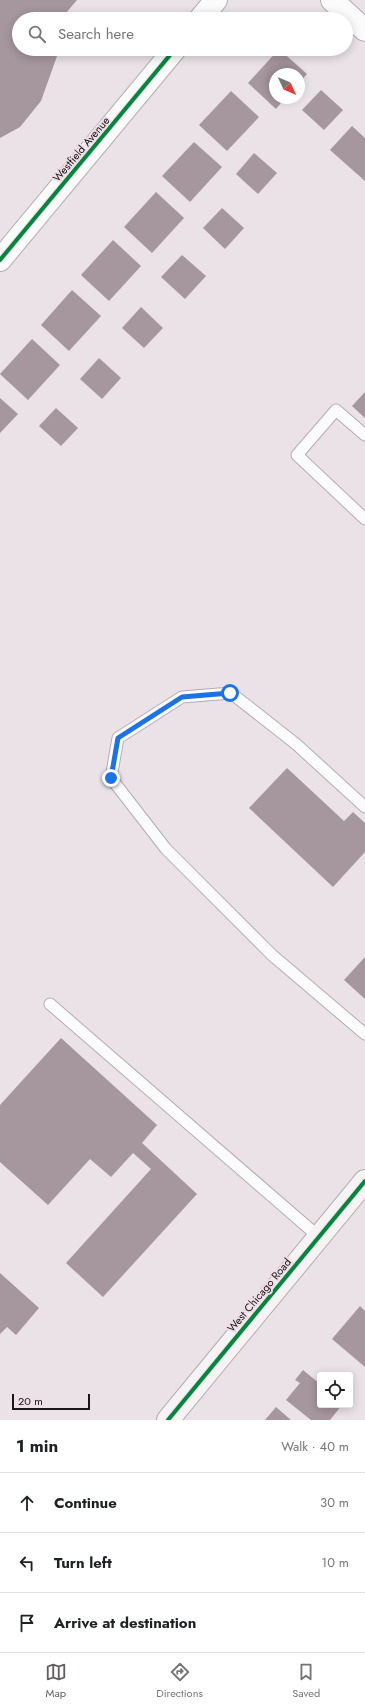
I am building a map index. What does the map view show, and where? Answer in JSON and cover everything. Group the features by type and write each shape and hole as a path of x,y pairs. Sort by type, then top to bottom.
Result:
{"street":[{"path":"206,12 216,0"},
{"path":"332,0 345,12"},
{"path":"353,19 365,30"},
{"name":"Westfield Avenue","path":"0,260 169,56"},
{"name":"West Chicago Road","path":"171,1419 365,1181"}],"lane":[{"path":"365,435 336,410 297,455 365,519"},
{"path":"365,807 296,744 230,693 182,697 118,738 111,778 166,849 272,955 365,1034"},
{"path":"50,1004 319,1237"}],"building":[{"path":"0,0 77,0 67,12 12,12 12,56 57,56 41,101 20,127 0,138"},
{"path":"273,56 287,56 300,68 269,68 269,102 248,83"},
{"path":"321,90 343,110 324,130 302,110"},
{"path":"231,91 259,117 227,151 199,125"},
{"path":"271,104 280,104 276,109"},
{"path":"352,126 365,138 365,181 330,150"},
{"path":"194,142 222,167 190,202 162,176"},
{"path":"254,153 277,173 258,194 236,174"},
{"path":"156,192 184,218 152,253 124,227"},
{"path":"222,208 244,228 225,249 203,228"},
{"path":"113,240 141,266 109,301 81,275"},
{"path":"182,255 206,276 185,299 161,277"},
{"path":"72,290 101,316 69,351 41,325"},
{"path":"141,307 163,328 144,348 122,328"},
{"path":"32,339 60,365 28,400 0,374"},
{"path":"99,358 121,378 102,399 80,379"},
{"path":"365,392 365,418 352,406"},
{"path":"0,398 18,414 0,433"},
{"path":"56,408 78,428 61,446 39,426"},
{"path":"287,768 344,821 353,812 365,823 365,852 333,887 249,808"},
{"path":"365,957 365,999 344,980"},
{"path":"61,1038 157,1125 142,1143 197,1194 103,1297 66,1263 151,1169 133,1153 111,1177 90,1159 48,1205 0,1162 0,1105"},
{"path":"0,1273 39,1308 16,1335 7,1327 0,1334"},
{"path":"360,1306 365,1311 365,1367 332,1339"},
{"path":"303,1370 317,1382 317,1408 340,1408 330,1420 311,1420 286,1400 300,1383 295,1380"},
{"path":"276,1407 291,1420 265,1420"}],"cycle path":[{"path":"0,260 169,56"},
{"path":"168,1420 365,1181"}],"route":[{"path":"111,778 118,738 182,697 230,693"}]}
